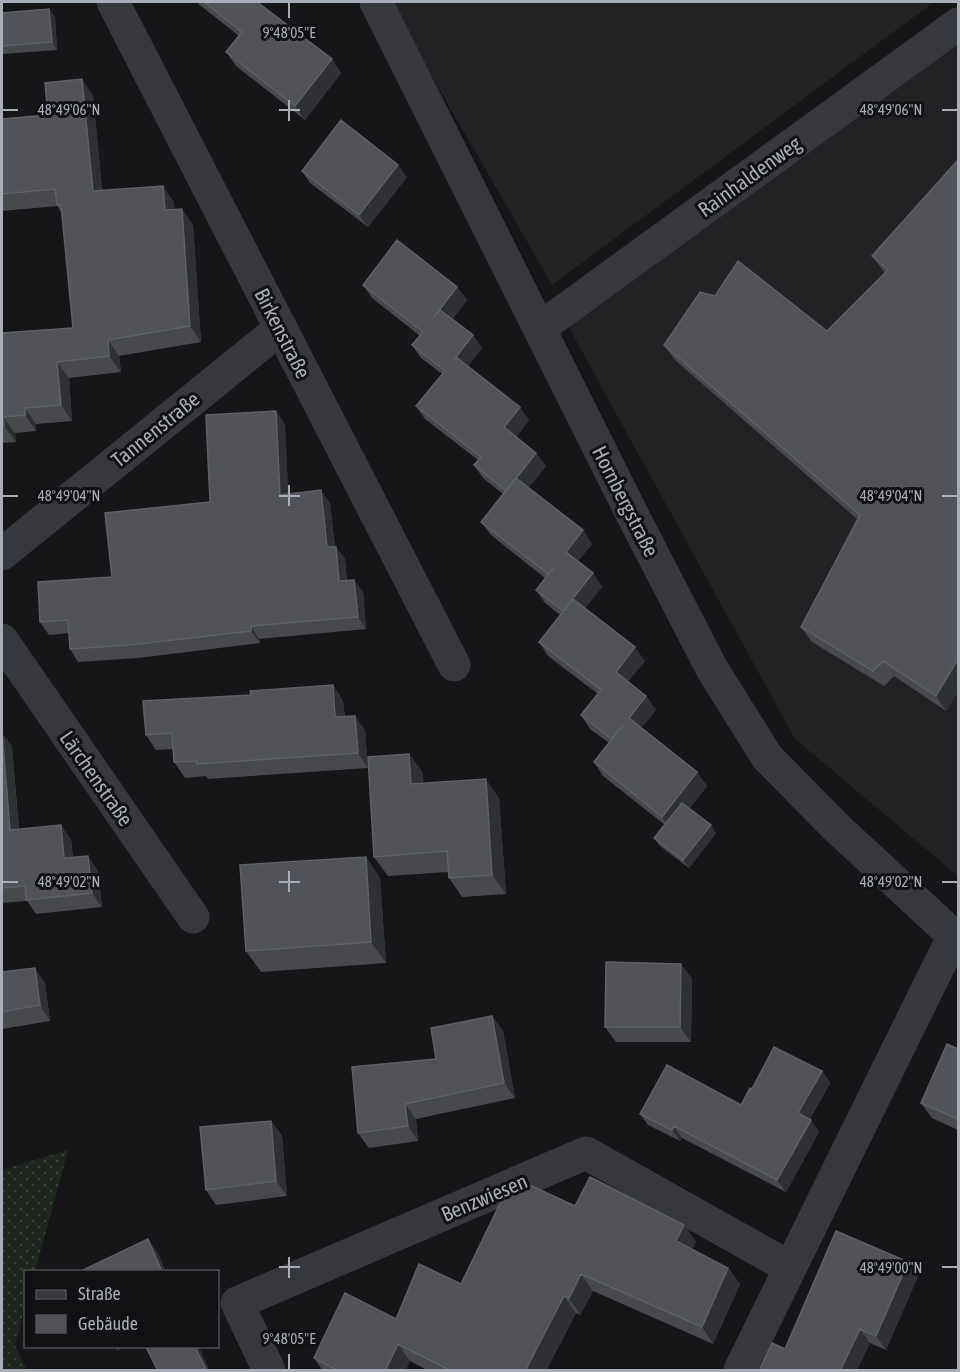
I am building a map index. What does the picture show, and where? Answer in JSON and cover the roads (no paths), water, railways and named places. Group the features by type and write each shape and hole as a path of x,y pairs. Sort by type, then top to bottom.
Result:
{"street":[{"name":"Birkenstraße","path":"113,2 454,665"},
{"name":"Hornbergstraße","path":"376,2 628,508 712,669 767,758 837,828 956,939"},
{"name":"Rainhaldenweg","path":"540,328 958,24"},
{"name":"Tannenstraße","path":"2,554 280,328"},
{"name":"Lärchenstraße","path":"2,639 192,917"},
{"path":"740,1371 789,1267 956,939"},
{"name":"Benzwiesen","path":"269,1371 237,1303 586,1153 789,1267"}]}
